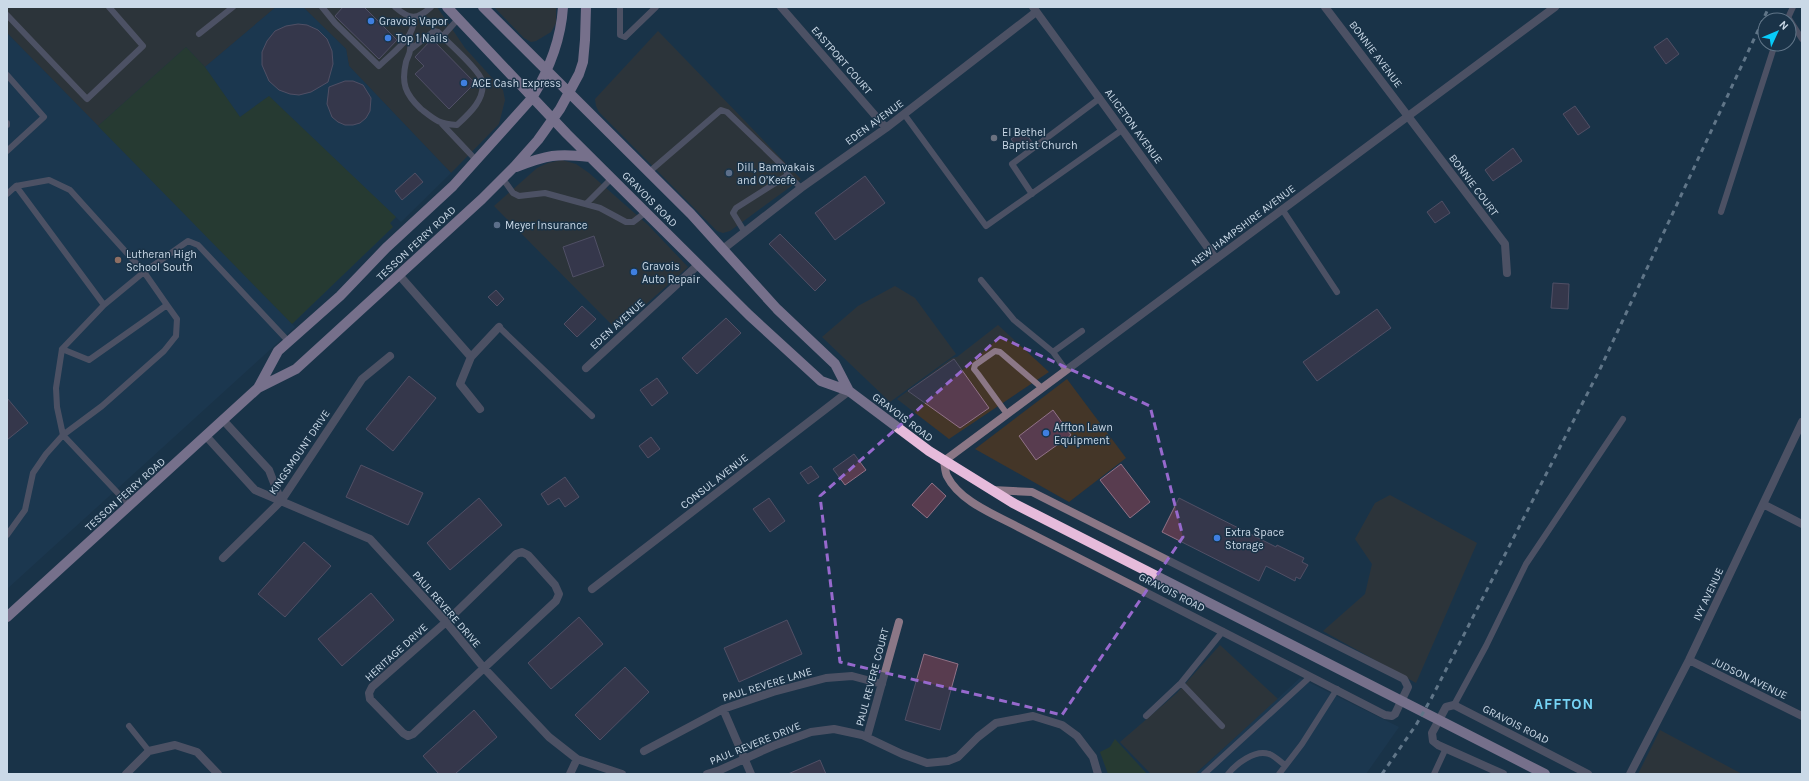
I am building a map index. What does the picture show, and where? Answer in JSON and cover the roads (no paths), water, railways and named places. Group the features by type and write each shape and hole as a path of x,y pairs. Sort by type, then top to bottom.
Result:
{"main road":[{"name":"GRAVOIS ROAD","path":"447,7 590,158 612,178 759,325 821,381 849,391 944,461 990,490 1081,538 1545,774"},
{"name":"GRAVOIS ROAD","path":"482,7 649,172 723,249 777,309 835,364 849,391"},
{"name":"TESSON FERRY ROAD","path":"258,388 278,351 340,296 386,248 453,186 532,98 546,70 559,35 563,7"},
{"name":"TESSON FERRY ROAD","path":"7,616 130,506 258,388 296,369 503,179 538,140 553,120 579,74 583,62 586,7"},
{"path":"514,167 551,155 563,154 590,158"}],"street":[{"name":"EASTPORT COURT","path":"781,7 886,128"},
{"name":"BONNIE AVENUE","path":"1325,7 1408,115"},
{"name":"NEW HAMPSHIRE AVENUE","path":"944,461 1555,7"},
{"name":"EDEN AVENUE","path":"723,249 744,231 801,188 886,128 1035,9"},
{"name":"ALICETON AVENUE","path":"1035,9 1216,259"},
{"name":"BONNIE COURT","path":"1408,115 1505,244 1506,273"},
{"name":"EDEN AVENUE","path":"586,368 699,264"},
{"path":"399,275 471,356"},
{"path":"480,409 460,384 471,356 499,327"},
{"name":"KINGSMOUNT DRIVE","path":"224,558 281,501 362,379 390,356"},
{"name":"CONSUL AVENUE","path":"592,589 849,391"},
{"path":"223,420 269,470 281,501"},
{"name":"IVY AVENUE","path":"1630,774 1689,660 1802,422"},
{"name":"PAUL REVERE DRIVE","path":"206,436 255,490 370,540 446,622 483,667 549,737 577,759 622,774"},
{"name":"GRAVOIS ROAD","path":"944,461 947,476 960,493 973,502 1385,715 1392,716 1395,714 1408,687 1404,679 1400,676 1032,492 990,490"},
{"path":"1763,504 1802,524"},
{"name":"HERITAGE DRIVE","path":"522,552 528,555 555,585 559,594 556,601 483,667 413,734 408,736 403,733 370,699 369,693 372,687 446,622 516,554 522,552"},
{"name":"PAUL REVERE COURT","path":"867,737 899,622"},
{"name":"JUDSON AVENUE","path":"1689,660 1802,716"},
{"name":"PAUL REVERE LANE","path":"644,751 724,709 773,692 826,678 852,676 882,684"},
{"path":"1450,706 1432,733 1433,741 1503,774"},
{"name":"GRAVOIS ROAD","path":"1450,706 1588,774"},
{"path":"724,709 751,774"},
{"name":"PAUL REVERE DRIVE","path":"707,774 720,770 773,746 810,732 834,729 867,737 927,764 948,761 958,757 978,737 996,724 1033,716 1062,725 1077,736 1093,757 1098,774"},
{"path":"126,774 149,751 175,745 197,752 218,774"},
{"path":"570,774 577,759"}],"lane":[{"path":"7,15 87,99 143,46 109,7"},
{"path":"199,34 233,7"},
{"path":"322,7 335,23 379,66 410,34 414,25 414,18"},
{"path":"395,7 407,16 414,18 422,15 431,7"},
{"path":"620,7 620,35 625,37 656,7"},
{"path":"442,37 458,19"},
{"path":"410,50 434,31 476,70 482,80 482,91 475,107 457,125 442,124"},
{"path":"410,34 410,50 406,61 404,74 404,83 407,93 429,115 442,124 476,160"},
{"path":"1721,212 1772,52"},
{"path":"7,75 44,117 7,151"},
{"path":"1032,194 1012,164 1100,98"},
{"path":"649,172 721,110 727,112 784,168 788,175 801,188"},
{"path":"904,114 986,226 1122,130"},
{"path":"744,231 733,213 736,208 788,175"},
{"path":"586,204 612,178"},
{"path":"503,179 513,193 519,196 546,193 600,208 626,222 634,222 646,212"},
{"path":"7,194 16,186 48,180 70,190 144,272 177,318 176,336 164,351 102,406 63,436 46,454 33,473 25,510 7,535"},
{"path":"16,186 104,305"},
{"path":"1282,209 1337,292"},
{"path":"130,506 63,436 57,407 56,388 62,349 104,305 144,272 188,241 198,245 289,342"},
{"path":"981,280 1014,320 1053,352 1066,370"},
{"path":"62,349 89,360 167,304"},
{"path":"499,327 592,416"},
{"path":"1053,352 1082,331"},
{"path":"1007,414 974,369 975,365 995,351 1000,352 1042,388"},
{"path":"1450,706 1486,646 1526,564 1623,419"},
{"path":"1146,716 1181,683 1223,632"},
{"path":"1204,774 1310,677"},
{"path":"1181,683 1222,726"},
{"path":"1279,774 1302,744 1337,689"},
{"path":"129,726 149,751"},
{"path":"1434,774 1446,748"},
{"path":"1228,774 1234,766 1258,753 1269,754 1285,765"}],"railway":[{"path":"1382,774 1416,725 1431,699 1601,367 1769,7"}],"place":[{"name":"Gravois Vapor","path":"371,21"},
{"name":"Top 1 Nails","path":"388,38"},
{"name":"ACE Cash Express","path":"464,83"},
{"name":"El Bethel Baptist Church","path":"994,138"},
{"name":"Dill, Bamvakais and O’Keefe","path":"729,173"},
{"name":"Meyer Insurance","path":"497,225"},
{"name":"Lutheran High School South","path":"118,260"},
{"name":"Gravois Auto Repair","path":"634,272"},
{"name":"Affton Lawn Equipment","path":"1046,433"},
{"name":"Extra Space Storage","path":"1217,538"}],"district":[{"name":"AFFTON","path":"1564,704"}]}
